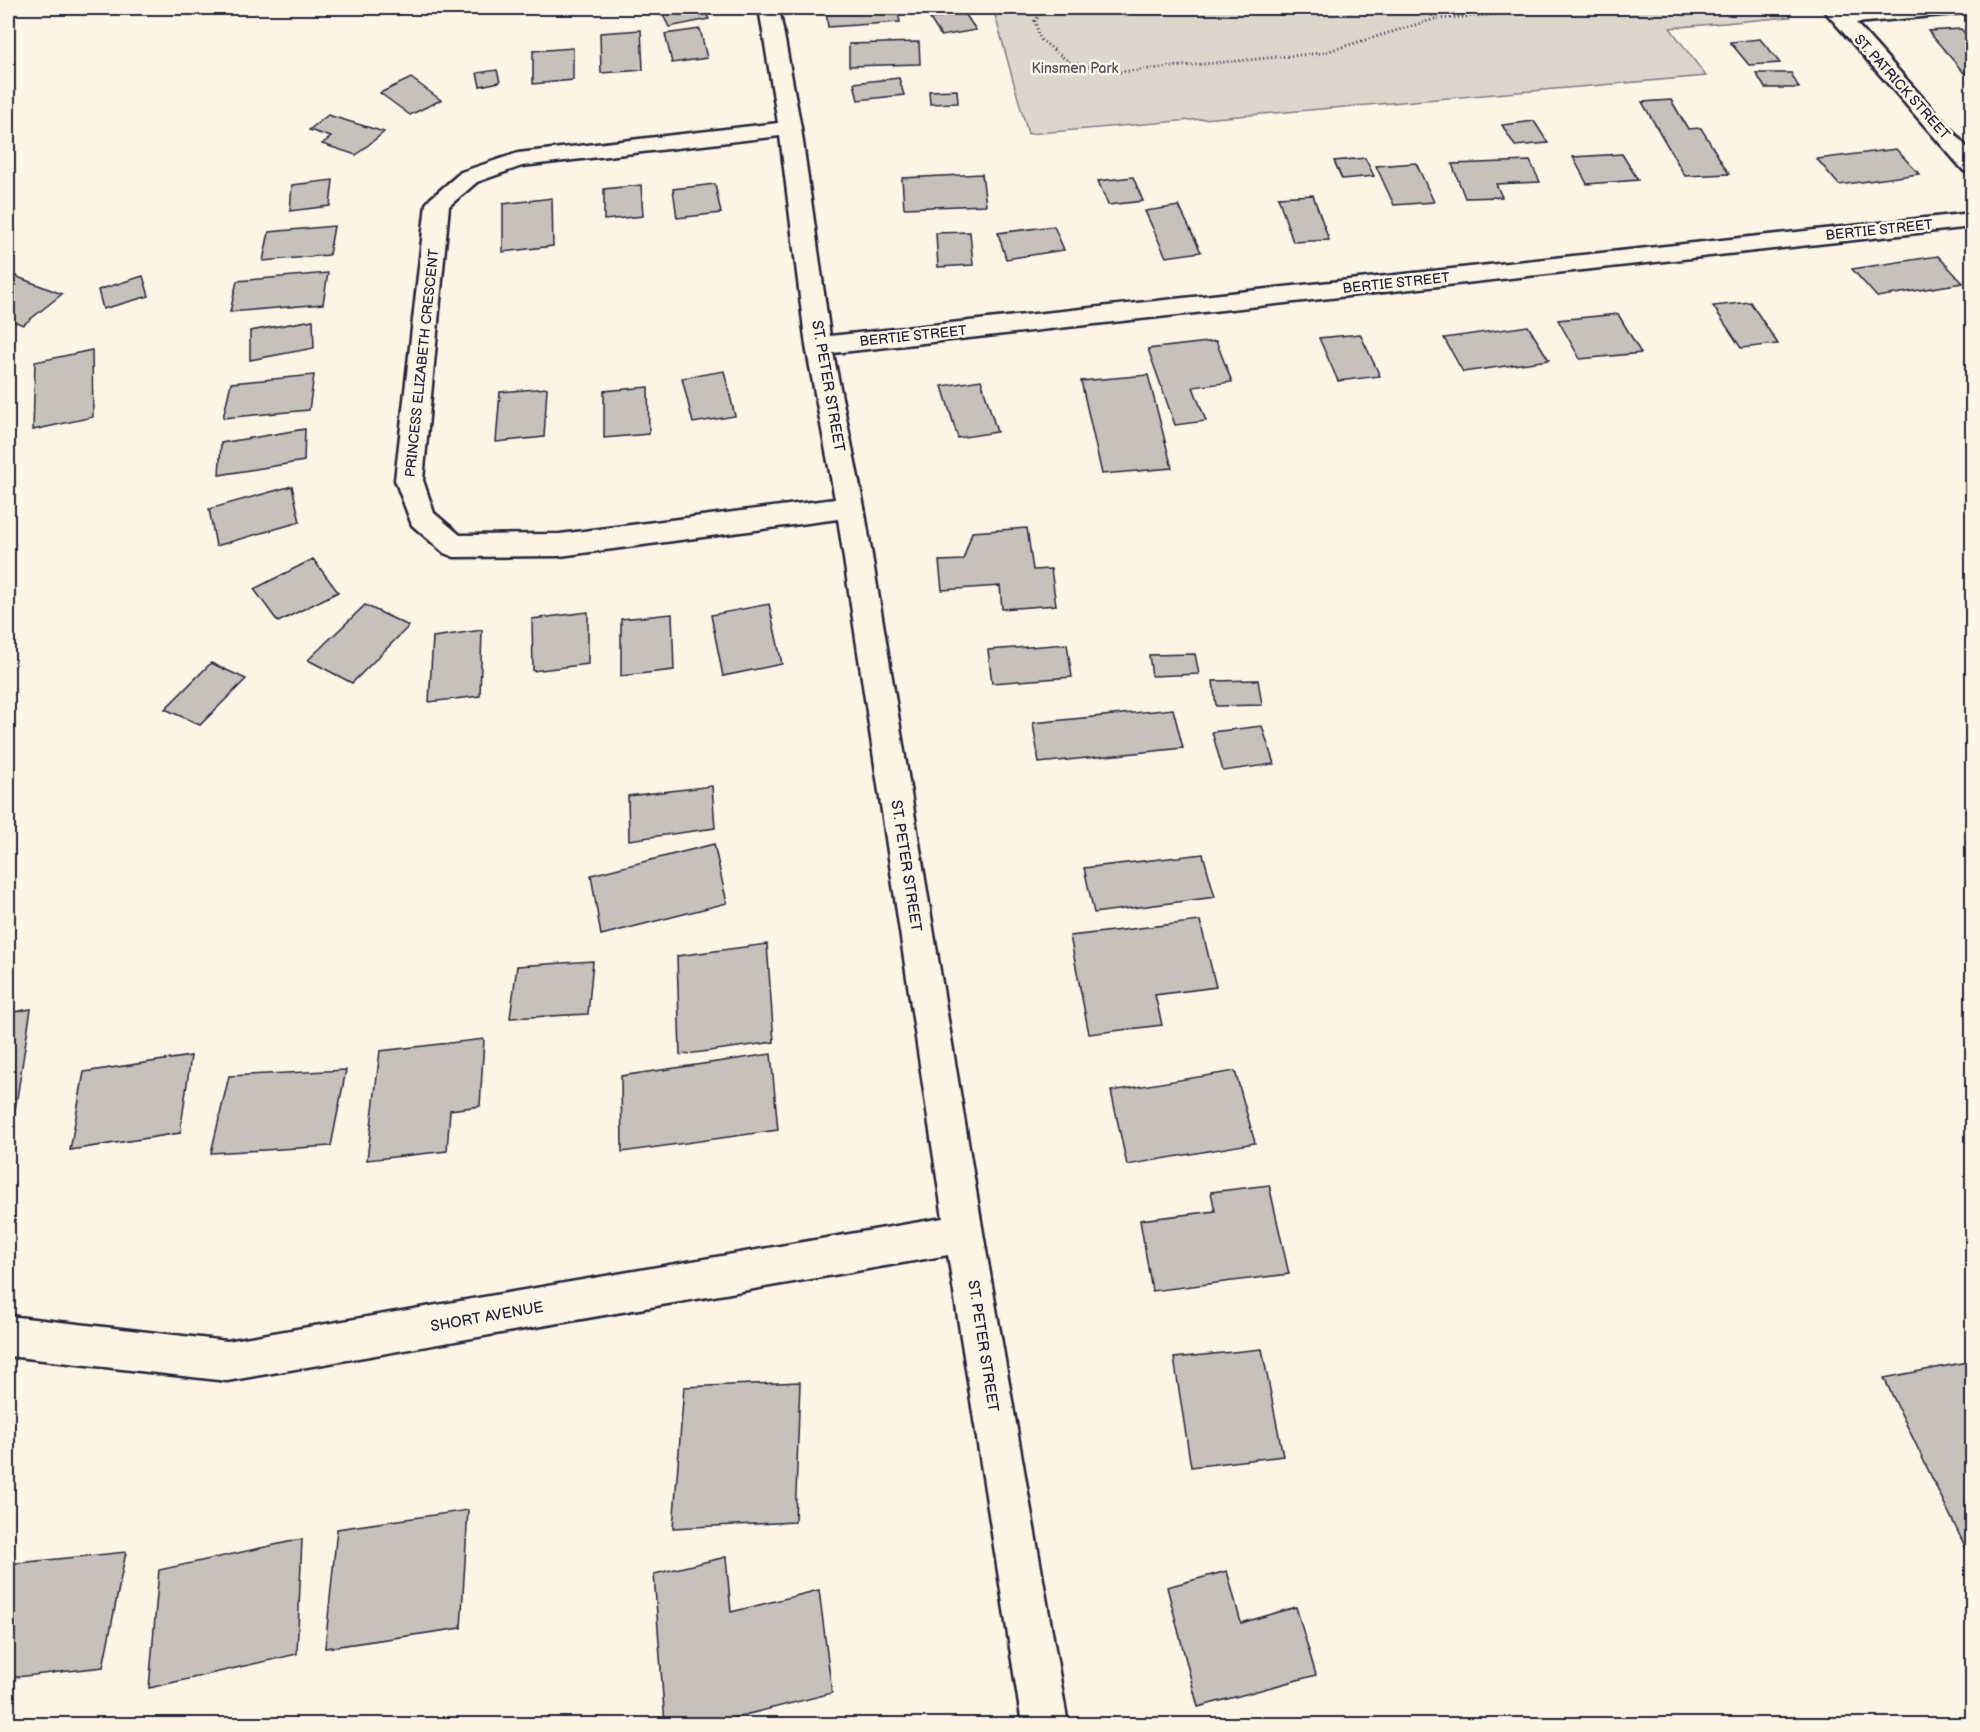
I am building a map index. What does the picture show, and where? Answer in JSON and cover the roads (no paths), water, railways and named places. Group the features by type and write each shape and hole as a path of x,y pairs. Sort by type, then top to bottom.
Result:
{"street":[{"name":"ST. PETER STREET","path":"769,8 790,128 819,346 850,507 964,1233 1046,1725"},
{"path":"1837,13 1954,8"},
{"name":"ST. PATRICK STREET","path":"1837,13 1972,166"},
{"name":"PRINCESS ELIZABETH CRESCENT","path":"790,128 518,160 469,177 438,204 409,480 422,518 454,546 560,545 850,507"},
{"name":"BERTIE STREET","path":"819,346 1972,220"},
{"name":"SHORT AVENUE","path":"8,1336 227,1361 964,1233"}],"park label":[{"name":"Kinsmen Park","path":"1075,68"}]}
